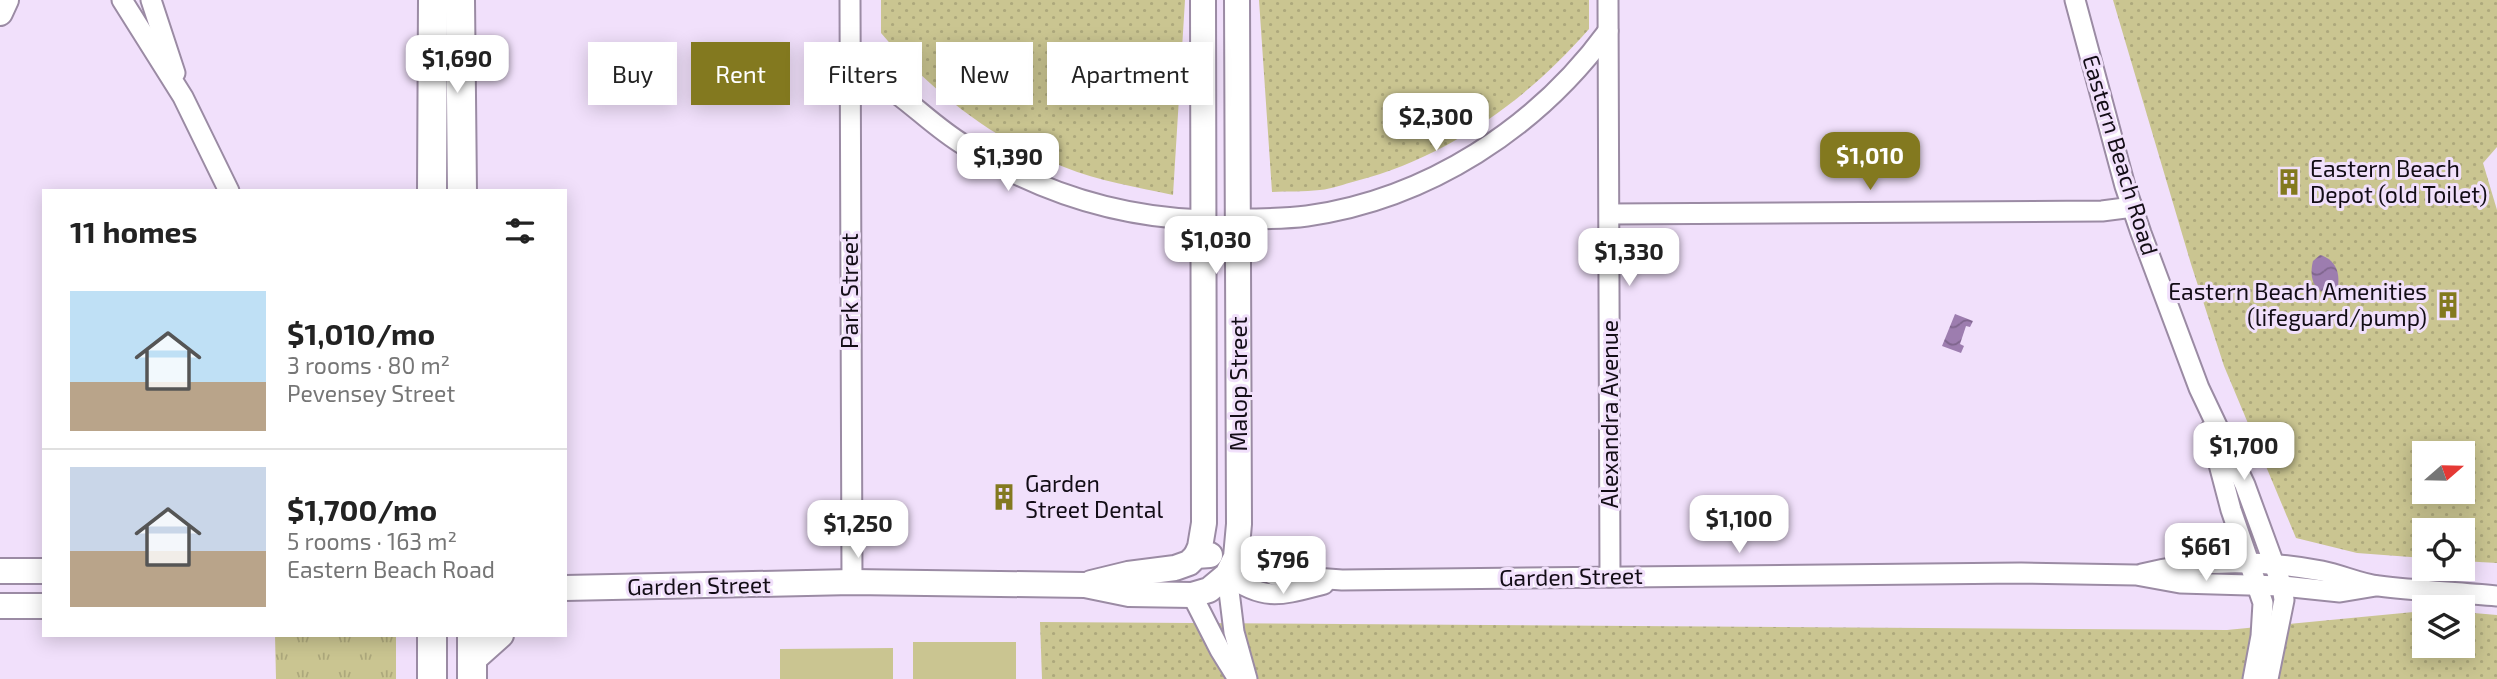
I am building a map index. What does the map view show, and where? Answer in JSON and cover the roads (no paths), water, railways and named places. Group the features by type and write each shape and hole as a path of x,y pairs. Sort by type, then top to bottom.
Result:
{"main road":[{"path":"432,189 433,0"},
{"path":"460,0 463,189"},
{"path":"432,637 432,679"}],"street":[{"path":"0,13 6,0"},
{"path":"122,0 183,97 228,189"},
{"path":"151,0 183,97"},
{"name":"Park Street","path":"850,0 850,42"},
{"name":"Malop Street","path":"1196,556 1204,523 1203,0"},
{"name":"Malop Street","path":"1231,566 1238,524 1237,0"},
{"name":"Alexandra Avenue","path":"1608,0 1611,577"},
{"name":"Eastern Beach Road","path":"2075,0 2133,207 2199,388 2229,502 2258,585 2264,611 2253,679"},
{"path":"910,105 964,146 1021,177 1070,197 1162,219 1298,217 1330,212 1372,200 1443,172 1495,141 1550,98 1576,72 1608,31"},
{"name":"Park Street","path":"850,105 852,582"},
{"path":"1610,214 2088,212 2133,207"},
{"path":"1204,370 1239,370"},
{"name":"Eastern Beach Road","path":"2199,388 2242,477 2282,586"},
{"name":"Garden Street","path":"1085,585 1128,574 1175,568 1189,563 1196,556 1274,575 1342,580 2008,573 2136,575 2180,583 2282,586 2340,592 2376,586"},
{"name":"Garden Street","path":"2136,575 2186,564 2274,564 2346,576 2376,586"},
{"path":"1231,566 1233,624 1247,679"},
{"name":"Garden Street","path":"567,588 852,582 1085,585 1129,594 1192,595 1209,590 1231,566"},
{"path":"0,571 42,571"},
{"path":"2268,679 2284,600 2282,586"},
{"path":"2376,586 2497,596"},
{"path":"1192,595 1238,679"},
{"path":"0,606 42,606"},
{"path":"472,658 498,637"}],"water":[{"path":"2320,255 2333,263 2337,271 2338,286 2330,293 2316,287 2312,278 2313,261"},
{"path":"1955,314 1973,321 1970,327 1966,326 1960,344 1964,346 1961,353 1942,346"}],"place":[{"name":"Eastern Beach Depot (old Toilet)","path":"2289,182"},
{"name":"Eastern Beach Amenities (lifeguard/pump)","path":"2448,305"},
{"name":"Garden Street Dental","path":"1004,497"}]}
